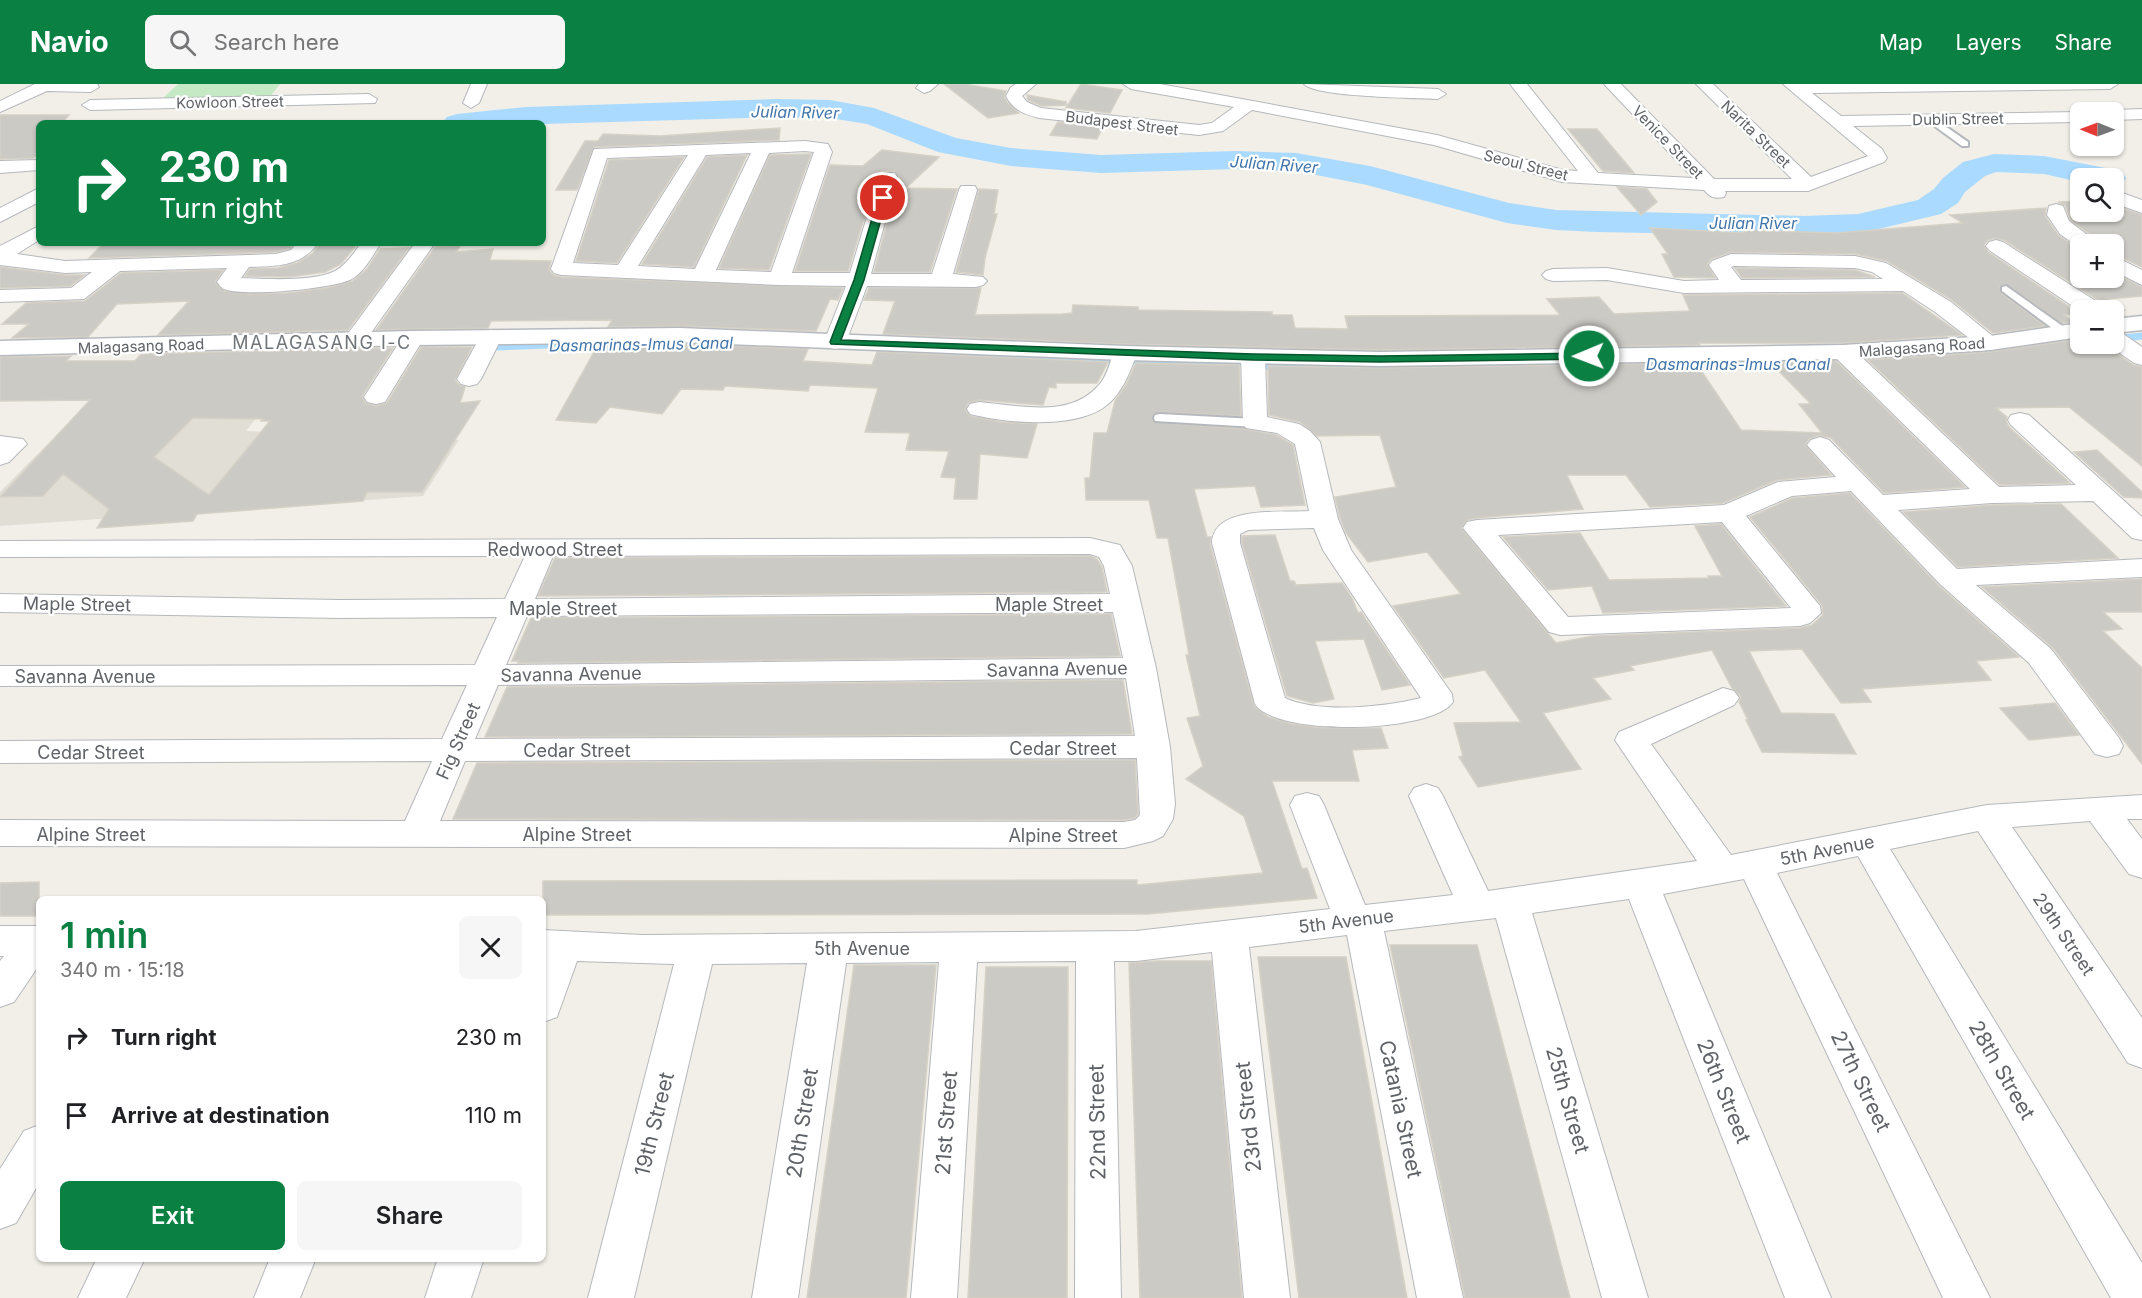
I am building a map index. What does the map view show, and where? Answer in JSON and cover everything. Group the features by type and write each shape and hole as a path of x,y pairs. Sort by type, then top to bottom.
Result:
{"main road":[{"path":"2124,327 2142,323"},
{"name":"Malagasang Road","path":"0,348 355,339 680,336 1125,353 1380,359 1843,352 1990,343 2070,331"}],"street":[{"path":"148,104 168,84"},
{"path":"277,101 290,84"},
{"path":"471,103 479,84"},
{"name":"Budapest Street","path":"1028,84 1017,90 1014,96 1022,107 1039,113 1184,130 1217,127 1249,104"},
{"name":"Seoul Street","path":"1131,84 1437,140 1547,173 1593,178 1709,185 1808,185 1878,158 1876,153 1794,86"},
{"path":"1312,84 1359,91 1439,95"},
{"path":"1518,84 1593,178"},
{"name":"Venice Street","path":"1612,84 1723,200"},
{"name":"Narita Street","path":"1704,84 1808,185"},
{"path":"1794,86 2110,84"},
{"path":"0,107 47,85 91,87"},
{"path":"359,115 374,91"},
{"name":"Kowloon Street","path":"90,105 277,101 374,91"},
{"path":"2124,115 2142,114"},
{"name":"Dublin Street","path":"1835,121 2070,117"},
{"path":"1437,140 1450,126"},
{"path":"779,279 824,152 822,148 815,146 762,147 600,153 561,270 779,279 975,281"},
{"path":"703,275 762,147"},
{"path":"624,272 701,149"},
{"path":"0,167 34,165"},
{"path":"0,181 34,165"},
{"path":"835,342 859,280 888,177"},
{"path":"941,280 968,190"},
{"path":"0,216 36,196"},
{"path":"2124,200 2142,207"},
{"path":"2056,210 2056,216 2062,225 2074,234"},
{"path":"0,257 36,234"},
{"path":"0,257 65,267 113,267 286,259 298,254 305,246"},
{"path":"242,262 228,282 231,284 321,281 344,275 369,246"},
{"path":"355,339 423,246"},
{"path":"1996,246 2079,300"},
{"path":"0,284 77,247"},
{"path":"0,296 76,294 113,267"},
{"path":"2124,268 2142,279"},
{"path":"1554,275 1607,274 1671,286 1909,285 1943,307 1990,343"},
{"path":"469,379 490,337"},
{"path":"376,397 413,338"},
{"path":"2124,339 2142,358"},
{"path":"1843,352 1992,495"},
{"path":"979,409 1046,413 1071,412 1092,405 1107,391 1125,353"},
{"path":"1253,357 1256,423 1287,427 1300,433 1307,442 1324,519 1337,550 1436,694 1437,702 1430,706 1359,716 1301,716 1281,711 1271,704 1226,543 1226,533 1232,526 1248,522 1324,519"},
{"path":"2020,420 2142,532"},
{"path":"0,444 14,444 0,457"},
{"path":"1820,445 1950,578 2040,656 2107,746"},
{"path":"1729,513 1805,606 1806,613 1800,617 1560,626 1477,528 1729,513 1787,488 1868,493 1992,495 2142,502"},
{"name":"Redwood Street","path":"0,549 542,549 1076,545 1110,551 1118,566 1126,603"},
{"name":"Fig Street","path":"417,833 542,549"},
{"path":"1950,578 2142,568"},
{"name":"Maple Street","path":"0,603 340,609 1126,603"},
{"path":"1126,603 1141,668 1154,747"},
{"name":"Savanna Avenue","path":"0,676 486,675 1141,668"},
{"name":"27th Street","path":"1723,698 1631,740 1739,867 1967,1298"},
{"name":"Cedar Street","path":"0,752 1154,747"},
{"name":"Alpine Street","path":"0,833 1124,836 1139,833 1152,826 1158,814 1154,747"},
{"name":"25th Street","path":"1426,796 1494,904 1625,1298"},
{"name":"Catania Street","path":"1307,806 1358,920 1440,1298"},
{"name":"5th Avenue","path":"553,945 642,950 1136,946 1494,904 1641,884 1868,842 1986,817 2142,807"},
{"path":"2099,808 2142,865"},
{"name":"29th Street","path":"1986,817 2142,1051"},
{"name":"28th Street","path":"1868,842 2137,1298"},
{"name":"26th Street","path":"1641,884 1808,1298"},
{"name":"23rd Street","path":"1229,935 1267,1298"},
{"path":"0,991 25,941"},
{"path":"546,988 553,945"},
{"name":"22nd Street","path":"1095,946 1098,1298"},
{"name":"21st Street","path":"934,1298 959,947"},
{"name":"20th Street","path":"775,1298 829,948"},
{"name":"19th Street","path":"611,1298 696,949"},
{"path":"0,1209 36,1149"},
{"path":"101,1298 120,1262"},
{"path":"277,1298 292,1262"},
{"path":"448,1298 460,1262"}],"lane":[{"path":"1932,120 1965,144"},
{"path":"2006,289 2070,330"},
{"path":"1160,418 1256,423"}],"shaded area":[{"path":"77,414 257,417 246,431 459,440 423,496 0,526 0,492"}],"green space":[{"path":"178,84 280,84 269,98 160,101"}],"building":[{"path":"944,84 964,84 1006,91 1004,97 1019,113 988,118"},
{"path":"1081,84 1122,90 1110,113 1066,108"},
{"path":"1027,95 1066,102 1066,105 1042,106 1028,100"},
{"path":"0,115 69,115 65,120 36,120 36,156 33,158 0,159"},
{"path":"1058,122 1103,127 1097,139 1050,135"},
{"path":"780,128 779,140 594,147 577,190 556,190 585,141 598,141 603,134 660,136"},
{"path":"1568,129 1597,129 1634,173 1603,171"},
{"path":"882,150 939,157 906,188 957,189 930,272 874,272 899,178 895,171 881,171 877,176 848,271 795,271 830,165 863,166"},
{"path":"811,154 769,270 719,268 770,155"},
{"path":"747,155 694,267 642,264 707,157"},
{"path":"684,157 617,263 576,261 609,160"},
{"path":"1617,187 1647,189 1657,202 1641,215"},
{"path":"979,189 998,190 994,214 997,214 985,258 983,275 956,272"},
{"path":"2070,201 2070,218 2065,205 2058,202"},
{"path":"2046,208 2045,216 2058,235 2070,243 2070,282 2004,240 1995,238 1988,240 1984,245 1988,252 2070,307 2070,315 2064,315 2070,319 2070,322 2062,323 2005,284 2000,286 2001,293 2045,326 1993,333 1952,300 1887,261 1856,254 1731,252 1711,259 1707,264 1715,278 1674,277 1662,254 1668,254 1650,228 1744,233 1743,230 1836,233 1963,223 1950,215"},
{"path":"2124,209 2142,215 2142,267 2124,259 2124,234 2090,234 2074,222 2124,222"},
{"path":"101,246 292,246 276,252 89,258"},
{"path":"318,246 356,246 341,264 325,272 289,277 245,276 250,269 278,268 297,263 313,253"},
{"path":"460,246 456,252 493,249 490,260 551,261 549,270 553,275 561,277 843,288 838,300 830,299 816,331 680,326 608,327 612,320 491,321 488,328 376,330 435,247"},
{"path":"409,248 348,330 158,335 189,301 117,304 88,337 12,338 29,324 2,324 26,303 85,301 121,273 223,270 215,282 224,291 249,294 288,293 327,288 353,281 367,269 380,249"},
{"path":"0,267 65,275 85,275 70,286 0,288"},
{"path":"1735,268 1855,270 1875,277 1742,278"},
{"path":"2124,278 2142,287 2142,296 2098,300 2079,288 2124,288"},
{"path":"869,288 981,288 975,315 1063,314 1072,313 1073,305 1138,307 1138,310 1272,312 1272,315 1292,315 1295,328 1348,329 1345,316 1560,315 1547,299 1599,297 1614,314 1690,311 1683,295 1902,293 1962,335 1843,343 1699,343 1700,345 1380,350 1125,344 883,334 895,301 864,300"},
{"path":"2070,340 2070,354 2118,354 2133,365 2142,367 2142,466 2069,407 1996,408 2007,417 2009,427 2070,483 2000,485 1868,360 1990,352"},
{"path":"680,344 808,349 803,361 872,365 877,352 1108,362 1097,383 1056,383 1056,388 1049,387 1043,405 979,400 968,403 965,410 970,416 1001,422 1037,424 1027,458 980,454 977,499 954,499 956,478 941,477 949,451 906,450 910,433 865,432 878,388 810,385 808,391 725,386 723,390 681,389 662,414 610,407 596,423 556,420 598,345"},
{"path":"421,347 472,347 455,380 459,385 465,387 460,403 480,401 422,492 367,492 363,501 197,514 193,521 97,528 109,509 63,474 43,496 0,497 90,400 0,401 0,357 71,356 66,361 135,361 141,354 393,348 362,396 365,403 376,406 387,403","holes":["193,418 263,419 261,421 270,421 209,495 154,457"]},
{"path":"1836,361 1965,487 1884,493 1831,438 1819,435 1809,439 1805,445 1831,475 1777,480 1723,503 1650,507 1626,475 1567,475 1583,509 1477,518 1467,520 1461,528 1556,643 1593,636 1800,628 1812,625 1823,615 1822,605 1750,517 1793,498 1850,493 1939,586 2019,657 1976,661 1991,680 1862,689 1871,702 1841,703 1802,649 1749,651 1781,713 1834,714 1856,754 1762,752 1739,702 1741,697 1732,688 1712,650 1630,666 1634,670 1593,678 1611,699 1543,713 1581,769 1478,787 1459,757 1463,756 1454,723 1521,722 1485,670 1444,678 1393,606 1461,594 1427,552 1368,562 1346,533 1340,518 1335,497 1396,487 1380,435 1317,436 1300,422 1269,415 1268,366 1380,368 1696,363 1741,430 1822,433 1799,404 1811,404 1770,362"},
{"path":"1136,363 1239,365 1241,416 1160,412 1153,414 1153,422 1244,429 1276,435 1293,445 1305,505 1261,507 1255,486 1194,489 1207,537 1211,537 1210,544 1254,706 1268,717 1292,724 1322,728 1381,728 1388,748 1352,750 1359,781 1272,781 1302,869 1307,868 1317,898 1148,914 546,915 543,881 1137,880 1137,885 1263,873 1244,816 1186,779 1203,766 1187,718 1200,716 1186,655 1189,655 1168,538 1157,538 1149,500 1086,500 1085,478 1090,478 1094,433 1107,433 1115,401 1126,385"},
{"path":"2097,450 2142,492 2142,498 2124,497 2074,452"},
{"path":"2061,504 2118,558 1958,567 1903,512 1992,505"},
{"path":"1721,524 1786,606 1603,613 1592,586 1548,590 1503,537 1580,533 1609,580 1709,578 1708,576 1722,576 1695,526"},
{"path":"1275,535 1290,581 1294,581 1296,585 1342,583 1358,613 1361,612 1410,685 1382,690 1364,639 1315,641 1334,699 1313,703 1287,696 1242,543 1242,536"},
{"path":"1090,556 1097,559 1102,567 1107,592 538,596 555,558"},
{"path":"2142,579 2142,612 2103,612 2122,629 2103,631 2142,668 2142,764 2053,648 1982,587"},
{"path":"1111,614 1120,656 518,663 519,661 512,661 531,618"},
{"path":"1123,680 1132,734 485,737 507,687"},
{"path":"2055,703 2079,735 2029,740 2000,708"},
{"path":"1135,760 1138,814 1134,818 1124,820 453,819 477,763"},
{"path":"39,882 36,916 0,916 0,883"},
{"path":"1390,945 1477,945 1570,1298 1465,1298"},
{"path":"1258,957 1346,957 1407,1298 1299,1298"},
{"path":"1211,961 1242,1298 1140,1298 1129,963"},
{"path":"854,965 936,965 906,1298 807,1298"},
{"path":"986,967 1068,967 1067,1298 968,1298"}],"waterway":[{"name":"Julian River","path":"487,120 526,116 777,108 830,109 874,117 949,146 1011,157 1101,164 1236,160 1296,162 1370,176 1507,213 1556,220 1597,222 1804,226 1858,224 1929,207 1946,196 1954,185 1974,169 1994,163 2044,165 2070,170"},
{"name":"Dasmarinas-Imus Canal","path":"2124,338 2142,336"},
{"name":"Dasmarinas-Imus Canal","path":"495,347 625,342"},
{"name":"Dasmarinas-Imus Canal","path":"935,352 1236,365"},
{"name":"Dasmarinas-Imus Canal","path":"1685,364 1782,364"},
{"name":"Dasmarinas-Imus Canal","path":"1253,366 1584,365"}],"district":[{"name":"MALAGASANG I-C","path":"322,342"}],"route":[{"path":"883,198 859,280 835,342 1253,357 1380,359 1589,356"}]}
